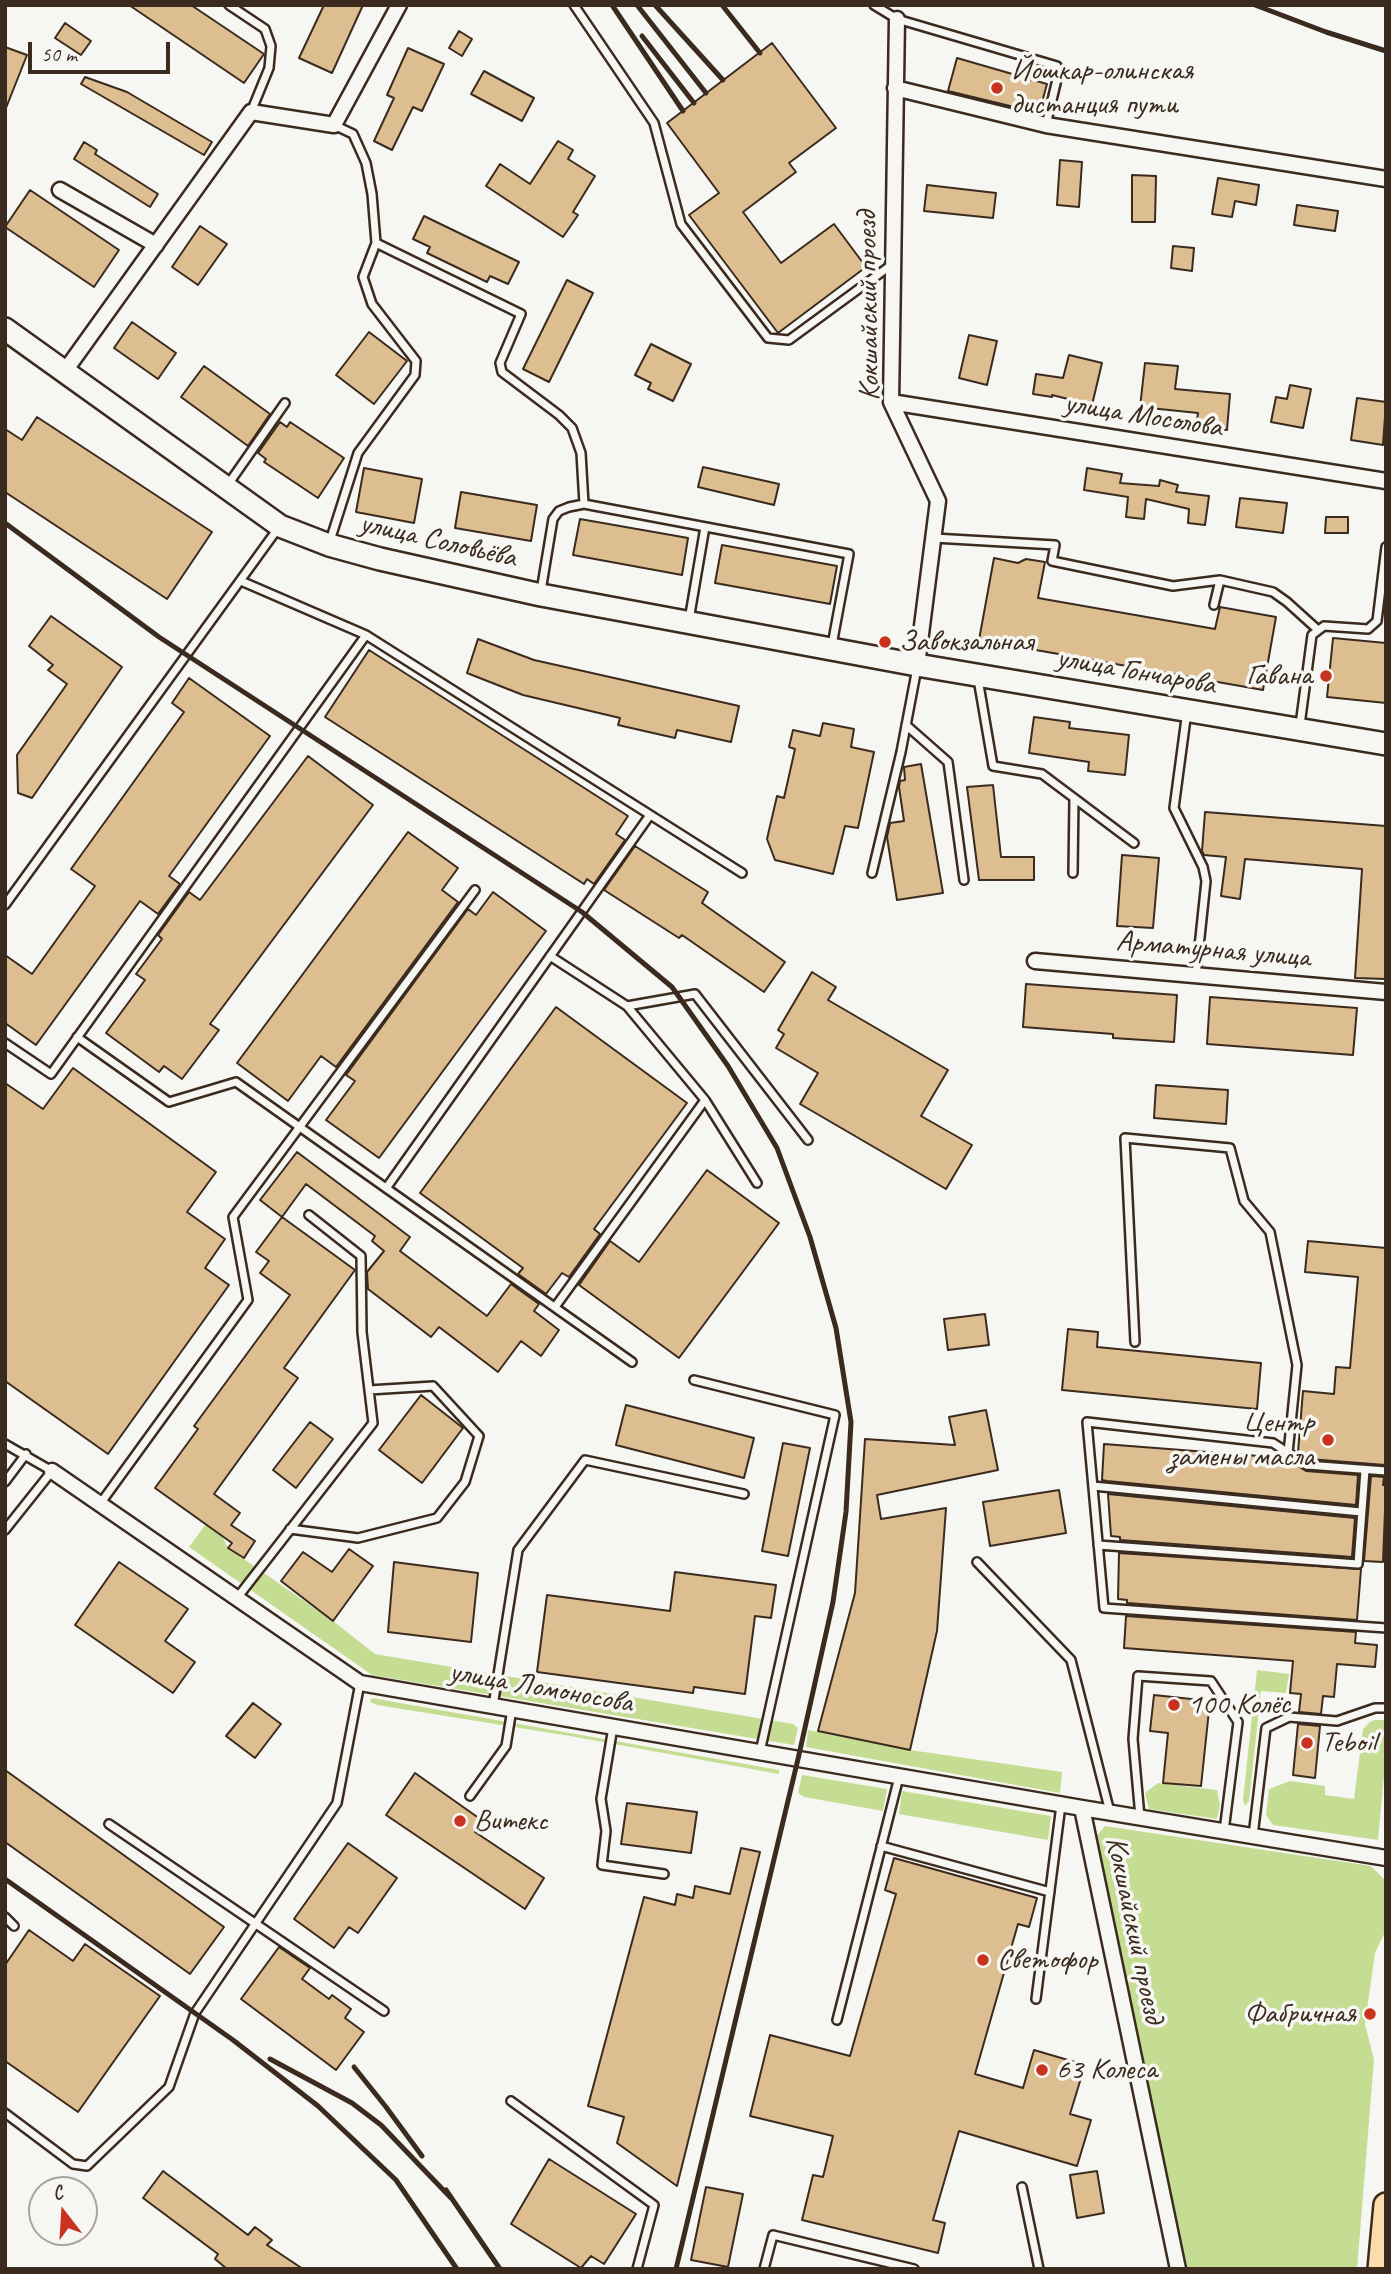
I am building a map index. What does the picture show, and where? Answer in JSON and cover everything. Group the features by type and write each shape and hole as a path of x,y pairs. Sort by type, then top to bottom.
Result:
{"main road":[{"path":"1380,2269 1386,2205"}],"street":[{"path":"65,371 251,112 334,125 399,5"},
{"name":"Кокшайский проезд","path":"897,19 891,402 939,501 918,665"},
{"path":"895,88 1046,125 1386,179"},
{"path":"60,190 156,245"},
{"name":"улица Соловьёва","path":"7,334 65,371 280,526 329,545 541,595 918,665"},
{"name":"улица Мосолова","path":"891,402 1386,481"},
{"name":"улица Гончарова","path":"918,665 1386,744"},
{"name":"Арматурная улица","path":"1035,961 1386,992"},
{"name":"улица Ломоносова","path":"52,1471 360,1683 493,1706"},
{"name":"улица Ломоносова","path":"512,1709 1386,1858"},
{"name":"Кокшайский проезд","path":"1082,1808 1178,2269"}],"lane":[{"path":"229,5 265,29 271,46 269,68 251,112"},
{"path":"574,5 654,123 681,224 768,338 789,340 894,263"},
{"path":"874,5 897,19 1057,66 1059,71 1046,125"},
{"path":"329,545 358,453 415,375 416,361 372,304 363,277 376,243 372,194 366,163 353,134 334,125"},
{"path":"376,243 521,314 500,363 502,372 572,428 581,453 584,504"},
{"path":"226,488 285,403"},
{"path":"541,595 553,519 559,511 584,504 849,554 831,649"},
{"path":"5,905 280,526"},
{"path":"688,622 705,527"},
{"path":"934,538 1055,545 1052,561 1173,586 1220,580 1273,592 1287,601 1318,630"},
{"path":"1300,729 1311,635 1324,626 1368,628 1377,621 1386,547"},
{"path":"1214,605 1220,580"},
{"path":"241,581 366,635 743,873"},
{"path":"5,1043 51,1074 366,635"},
{"path":"872,873 918,665"},
{"path":"977,675 993,766 1042,774 1134,843"},
{"path":"1187,710 1174,808 1203,867 1206,881 1196,975"},
{"path":"906,725 948,762 964,880"},
{"path":"1073,873 1074,798"},
{"path":"387,1187 650,815"},
{"path":"100,1504 248,1300 233,1217 475,890"},
{"path":"550,956 627,1006 705,1100 757,1183"},
{"path":"627,1006 695,994 808,1140"},
{"path":"77,1037 169,1102 236,1082 632,1362"},
{"path":"555,1307 705,1100"},
{"path":"1135,1342 1125,1138 1230,1148 1244,1201 1270,1232 1297,1365 1288,1453"},
{"path":"237,1598 373,1423 362,1332 361,1256 309,1214"},
{"path":"694,1380 835,1415 760,1752"},
{"path":"290,1529 358,1538 437,1518 465,1482 479,1436 433,1386 369,1390"},
{"path":"1386,1471 1307,1465 1273,1443 1087,1422 1104,1608 1386,1628"},
{"path":"5,1444 52,1471 5,1530"},
{"path":"5,1482 26,1454"},
{"path":"470,1796 506,1746 512,1709 493,1706 518,1550 585,1460 744,1494"},
{"path":"1098,1545 1359,1564 1364,1469"},
{"path":"1093,1486 1361,1512"},
{"path":"977,1562 1070,1660 1110,1813"},
{"path":"1140,1818 1133,1739 1138,1676 1211,1681 1238,1722 1224,1831"},
{"path":"5,2113 73,2164 87,2166 169,2087 195,2013 337,1802 360,1683"},
{"path":"1253,1836 1266,1728 1289,1717 1336,1721 1375,1708 1386,1708"},
{"path":"613,1727 601,1799 606,1831 602,1865 664,1874"},
{"path":"837,2020 899,1776"},
{"path":"1036,1999 1061,1804"},
{"path":"109,1824 384,2011"},
{"path":"881,1846 1050,1892"},
{"path":"5,1917 14,1926"},
{"path":"511,2101 653,2205 636,2269"},
{"path":"1021,2187 1039,2269"},
{"path":"764,2269 773,2235 914,2269"}],"green space":[{"path":"206,1524 222,1536 228,1548 333,1621 375,1654 793,1724 798,1728 794,1745 372,1675 189,1547"},
{"path":"1257,1670 1289,1674 1286,1693 1261,1691 1249,1801 1245,1806 1243,1800"},
{"path":"372,1698 779,1770 779,1774 377,1705 370,1702"},
{"path":"1375,1720 1386,1720 1386,1755 1378,1840 1273,1825 1266,1815 1269,1789 1290,1781 1325,1786 1325,1795 1354,1799 1363,1729"},
{"path":"808,1730 910,1750 1062,1772 1060,1793 806,1747"},
{"path":"802,1775 887,1789 883,1811 804,1797 798,1793"},
{"path":"1158,1783 1217,1790 1220,1805 1217,1819 1149,1809 1145,1793"},
{"path":"902,1791 1051,1816 1048,1840 899,1814"},
{"path":"1105,1826 1371,1866 1386,1881 1386,1930 1375,1953 1365,2024 1374,2060 1357,2269 1188,2269 1095,1838"}],"building":[{"path":"129,5 191,5 264,54 244,83"},
{"path":"324,5 363,5 332,73 299,58"},
{"path":"65,23 91,41 81,55 55,38"},
{"path":"459,31 472,39 462,56 449,48"},
{"path":"772,43 836,128 789,163 796,172 743,212 781,263 834,224 866,267 778,333 689,215 719,193 667,123"},
{"path":"5,47 27,55 6,108 5,108"},
{"path":"408,48 444,64 422,111 413,107 392,150 374,141 394,98 387,95"},
{"name":"Йошкар-олинская дистанция пути","path":"957,58 1047,84 1039,113 948,91"},
{"path":"484,71 534,98 522,121 471,94"},
{"path":"85,77 127,92 212,142 204,155 81,84"},
{"path":"558,141 573,150 568,159 595,176 573,212 578,215 563,237 486,186 500,164 530,184"},
{"path":"84,142 97,150 95,154 158,194 150,207 74,159"},
{"path":"1060,160 1082,162 1079,207 1057,205"},
{"path":"1132,175 1156,176 1155,222 1132,222"},
{"path":"1218,178 1259,185 1256,205 1235,201 1232,217 1212,214"},
{"path":"927,185 996,193 993,218 924,211"},
{"path":"30,190 119,250 94,287 5,227"},
{"path":"1297,205 1338,211 1335,231 1294,225"},
{"path":"424,216 519,262 508,284 490,276 487,282 427,253 430,247 413,239"},
{"path":"200,226 227,244 198,285 172,267"},
{"path":"1173,246 1194,248 1192,271 1171,268"},
{"path":"567,280 593,293 549,382 523,369"},
{"path":"132,322 176,353 158,379 114,348"},
{"path":"369,332 407,361 374,404 336,375"},
{"path":"969,335 997,341 987,385 959,378"},
{"path":"651,344 691,364 673,401 648,389 651,383 635,375"},
{"path":"1069,355 1102,363 1092,405 1052,395 1033,394 1036,374 1063,378"},
{"path":"1145,363 1178,366 1175,389 1230,394 1227,430 1196,427 1198,413 1140,407"},
{"path":"204,366 270,414 248,446 181,397"},
{"path":"1290,385 1311,389 1303,428 1271,422 1276,397 1287,399"},
{"path":"1357,398 1386,402 1383,445 1351,440"},
{"path":"37,417 212,532 167,599 5,492 5,429 22,440"},
{"path":"280,422 287,427 290,422 344,458 318,498 264,462 266,459 258,453"},
{"path":"703,467 779,484 774,505 698,487"},
{"path":"364,468 422,479 414,523 356,512"},
{"path":"1087,468 1122,474 1120,483 1159,486 1160,480 1178,485 1176,492 1209,496 1205,525 1188,523 1189,509 1146,499 1144,519 1126,517 1128,497 1084,490"},
{"path":"461,492 537,505 531,541 455,528"},
{"path":"1240,498 1287,503 1283,533 1236,527"},
{"path":"1326,517 1348,517 1348,533 1325,533"},
{"path":"580,519 688,538 682,575 573,555"},
{"path":"722,545 837,566 830,604 715,583"},
{"path":"994,558 1018,563 1026,559 1045,562 1038,598 1215,629 1220,607 1276,617 1263,690 979,640"},
{"path":"51,616 122,667 32,798 18,793 17,755 67,684 48,670 53,665 29,646"},
{"path":"1333,638 1386,643 1386,703 1327,697"},
{"path":"478,639 534,660 739,706 731,742 677,730 675,738 618,725 620,718 523,695 467,673"},
{"path":"369,650 628,816 616,834 625,840 594,884 587,879 584,884 325,717"},
{"path":"189,678 270,736 169,876 180,884 158,914 140,901 36,1045 5,1023 5,955 32,974 95,886 71,869 184,712 172,703"},
{"path":"1034,717 1070,722 1069,728 1129,735 1125,775 1088,771 1089,762 1029,753"},
{"path":"823,723 854,729 851,747 874,752 858,828 845,826 833,874 775,860 767,839 777,796 784,798 795,749 789,747 793,730 820,736"},
{"path":"308,756 373,805 210,1024 219,1030 182,1079 164,1066 159,1072 106,1033 145,980 136,974 162,939 158,935 189,892 200,900"},
{"path":"921,764 943,893 897,900 887,837 890,823 904,821 899,787 900,781 905,780 904,767"},
{"path":"993,785 1001,857 1034,857 1034,880 979,880 967,787"},
{"path":"1205,812 1386,826 1386,979 1355,978 1362,869 1245,859 1240,899 1221,896 1226,857 1204,855 1202,851"},
{"path":"408,832 458,868 442,890 458,902 336,1067 321,1056 288,1101 237,1063"},
{"path":"635,846 708,892 702,903 785,962 764,992 682,935 679,938 604,890"},
{"path":"1122,855 1159,858 1153,928 1117,926"},
{"path":"493,892 546,931 379,1158 326,1120 355,1081 346,1075 468,909 476,915"},
{"path":"812,972 836,987 828,1000 948,1070 921,1116 972,1145 946,1189 800,1104 818,1073 776,1048 784,1034 778,1030"},
{"path":"1026,984 1177,995 1174,1042 1023,1027"},
{"path":"1210,997 1357,1008 1353,1055 1207,1044"},
{"path":"556,1007 687,1103 594,1229 600,1234 569,1277 562,1273 546,1294 518,1274 523,1268 420,1193"},
{"path":"73,1068 216,1172 187,1212 225,1239 205,1268 229,1285 108,1454 5,1381 5,1083 43,1109"},
{"path":"1156,1085 1228,1090 1226,1124 1154,1118"},
{"path":"297,1152 410,1237 400,1251 487,1316 511,1284 539,1304 534,1311 559,1330 541,1356 521,1341 498,1372 439,1327 431,1337 368,1289 367,1272 384,1251 372,1241 375,1236 306,1184 282,1217 260,1200"},
{"path":"707,1170 779,1223 679,1358 579,1285 610,1241 639,1262"},
{"path":"282,1217 355,1270 284,1368 298,1378 214,1494 240,1513 231,1525 255,1541 244,1558 228,1548 232,1543 155,1488 198,1429 194,1426 290,1295 260,1273 269,1261 256,1252"},
{"path":"1308,1241 1386,1248 1385,1465 1309,1459 1298,1452 1303,1391 1334,1394 1336,1367 1350,1368 1358,1277 1305,1272"},
{"path":"985,1314 989,1345 948,1350 944,1319"},
{"path":"1068,1329 1098,1332 1097,1347 1261,1363 1257,1409 1062,1390"},
{"path":"421,1395 463,1428 422,1483 379,1450"},
{"path":"626,1405 754,1438 744,1478 616,1445"},
{"path":"986,1410 998,1470 877,1495 881,1519 946,1508 937,1631 910,1750 818,1731 855,1593 865,1439 955,1445 949,1417"},
{"path":"310,1422 333,1439 296,1488 273,1470"},
{"path":"783,1443 810,1448 788,1556 762,1551"},
{"path":"1104,1444 1285,1458 1306,1471 1358,1475 1356,1505 1102,1480"},
{"path":"1371,1476 1384,1477 1383,1485 1386,1485 1383,1562 1364,1561"},
{"path":"1059,1490 1066,1533 990,1546 983,1502"},
{"path":"1108,1494 1355,1518 1352,1557 1120,1540 1120,1537 1111,1536"},
{"path":"349,1549 373,1566 333,1621 281,1581 303,1552 332,1572"},
{"path":"1119,1553 1361,1569 1357,1620 1127,1603 1127,1600 1118,1599"},
{"path":"119,1562 188,1609 165,1641 195,1662 173,1693 75,1625"},
{"path":"394,1562 478,1573 471,1642 388,1632"},
{"path":"675,1572 776,1585 771,1618 755,1616 745,1694 694,1687 693,1693 537,1672 547,1595 670,1611"},
{"path":"1126,1616 1356,1632 1355,1643 1377,1645 1375,1667 1337,1664 1334,1697 1323,1696 1321,1714 1299,1712 1301,1694 1290,1693 1293,1661 1124,1648"},
{"path":"1154,1695 1210,1701 1201,1786 1163,1783 1168,1733 1150,1731"},
{"path":"253,1703 281,1724 255,1758 226,1736"},
{"path":"1298,1724 1320,1726 1315,1778 1293,1775"},
{"path":"5,1770 224,1927 190,1974 5,1842"},
{"path":"415,1773 483,1821 475,1832 544,1878 525,1909 386,1815"},
{"path":"627,1803 697,1812 691,1853 621,1844"},
{"path":"348,1843 397,1878 358,1933 349,1927 334,1948 294,1919"},
{"path":"741,1848 760,1852 677,2186 617,2143 624,2117 588,2106 644,1897 675,1905 677,1894 693,1898 695,1886 730,1894"},
{"path":"894,1858 1037,1898 1029,1927 1018,1924 975,2074 1023,2088 1034,2050 1085,2065 1070,2114 1091,2120 1077,2166 959,2131 933,2220 945,2223 938,2253 802,2220 813,2175 823,2177 833,2136 750,2116 770,2035 850,2056 896,1894 885,1890"},
{"path":"29,1930 73,1961 85,1944 160,1996 78,2112 5,2061 5,1965"},
{"path":"279,1947 310,1968 302,1979 329,1999 332,1995 351,2009 345,2018 364,2032 336,2070 241,1999"},
{"path":"549,2159 636,2214 604,2264 591,2256 581,2268 511,2224"},
{"path":"163,2171 248,2235 255,2227 272,2240 267,2245 303,2269 227,2269 215,2259 218,2254 143,2198"},
{"path":"1097,2171 1104,2213 1077,2218 1070,2175"},
{"path":"706,2187 743,2194 728,2267 691,2260"}],"railway":[{"path":"612,5 683,111"},
{"path":"637,5 706,93"},
{"path":"655,5 723,80"},
{"path":"722,5 760,53"},
{"path":"1255,5 1386,51"},
{"path":"642,36 694,103"},
{"path":"5,523 159,637 582,912 672,987 728,1066 777,1148 810,1237 836,1328 851,1422 846,1512 833,1602 798,1759 676,2269"},
{"path":"5,1879 233,2040 318,2106 396,2180 457,2269"},
{"path":"270,2059 352,2103 381,2125 451,2198"},
{"path":"354,2067 422,2156"},
{"path":"446,2190 500,2269"}],"place":[{"name":"Йошкар-олинская дистанция пути","path":"997,88"},
{"name":"Завокзальная","path":"885,642"},
{"name":"Гавана","path":"1326,676"},
{"name":"Центр замены масла","path":"1328,1440"},
{"name":"100 Колёс","path":"1174,1705"},
{"name":"Teboil","path":"1307,1743"},
{"name":"Витекс","path":"460,1821"},
{"name":"Светофор","path":"983,1960"},
{"name":"Фабричная","path":"1370,2014"},
{"name":"63 Колеса","path":"1042,2070"}]}
